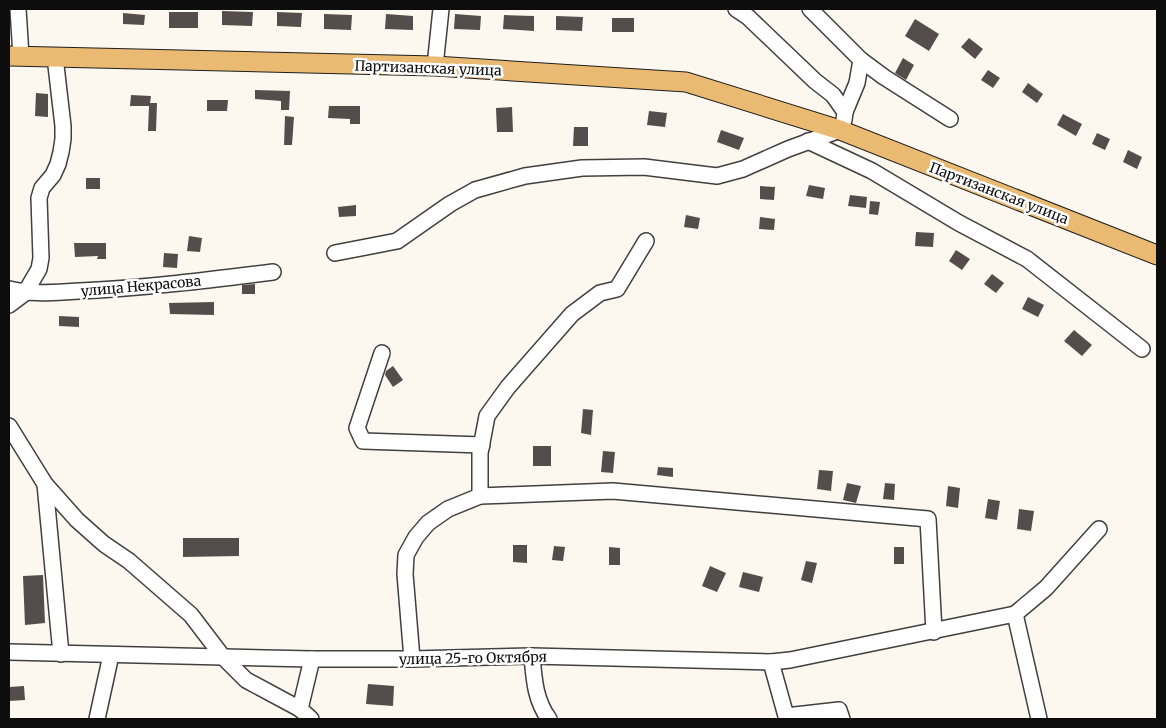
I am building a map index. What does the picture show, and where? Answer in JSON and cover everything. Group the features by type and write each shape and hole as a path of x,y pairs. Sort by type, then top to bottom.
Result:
{"main road":[{"name":"Партизанская улица","path":"15,56 434,66 686,82 842,121 1157,255"}],"street":[{"path":"15,56 18,9"},
{"path":"434,66 441,9"},
{"path":"736,9 832,95 842,121"},
{"path":"810,9 861,60 884,78 950,119"},
{"path":"9,305 25,294 39,269 41,258 39,198 42,188 53,175 58,164 63,139 55,57"},
{"path":"336,253 397,241 450,204 476,190 525,176 582,168 644,167 717,176 743,169 808,141 842,121 857,83 861,60"},
{"path":"808,141 872,171 959,223 1027,259 1142,349"},
{"path":"480,496 482,445 487,416 508,387 572,314 600,293 617,289 646,241"},
{"name":"улица Некрасова","path":"9,289 25,294 96,290 273,272"},
{"path":"382,353 357,428 363,441 482,445"},
{"path":"9,426 46,484 77,520 104,544 129,561 191,615 223,657 246,680 305,714 312,659"},
{"path":"46,484 61,654"},
{"path":"412,659 405,574 406,555 416,537 428,523 448,509 480,496 613,491 928,519 934,632"},
{"path":"1039,719 1015,614 1046,588 1099,529"},
{"name":"улица 25-го Октября","path":"9,652 312,659 532,656 771,662 934,632 1015,614"},
{"path":"97,719 111,655"},
{"path":"532,656 536,692 549,719"},
{"path":"771,662 786,716 839,710 842,719"}],"building":[{"path":"222,11 253,12 252,26 222,25"},
{"path":"169,12 198,12 198,28 169,28"},
{"path":"277,12 302,13 301,27 277,26"},
{"path":"123,13 145,15 144,25 123,24"},
{"path":"324,14 352,15 351,30 324,29"},
{"path":"386,14 413,16 413,30 385,29"},
{"path":"455,14 481,16 480,30 454,29"},
{"path":"504,15 534,16 534,31 503,29"},
{"path":"556,16 583,17 582,31 556,30"},
{"path":"612,18 634,18 634,32 612,32"},
{"path":"915,19 939,34 929,51 905,36"},
{"path":"969,38 983,49 975,59 961,47"},
{"path":"903,58 914,65 906,80 895,73"},
{"path":"988,70 1000,78 993,88 981,80"},
{"path":"1028,83 1043,94 1037,103 1022,92"},
{"path":"255,90 290,91 289,110 281,110 281,101 255,99"},
{"path":"36,93 48,94 48,117 35,116"},
{"path":"131,95 151,96 150,103 157,103 156,131 148,131 149,106 130,106"},
{"path":"207,100 228,100 227,111 207,111"},
{"path":"329,106 360,106 360,124 350,124 350,119 328,118"},
{"path":"512,107 513,132 497,132 496,108"},
{"path":"649,111 667,113 665,127 647,125"},
{"path":"1063,114 1082,124 1076,136 1057,125"},
{"path":"285,116 294,117 292,145 284,145"},
{"path":"574,127 588,127 588,146 573,146"},
{"path":"721,130 744,138 739,150 717,142"},
{"path":"1097,133 1110,139 1105,150 1092,144"},
{"path":"1128,150 1142,157 1137,169 1123,162"},
{"path":"86,178 100,178 100,189 86,189"},
{"path":"809,185 825,188 823,199 806,196"},
{"path":"760,186 775,187 774,200 760,199"},
{"path":"850,195 867,197 866,208 848,206"},
{"path":"870,201 880,202 878,215 869,214"},
{"path":"356,205 356,216 339,217 338,207"},
{"path":"686,215 700,218 698,229 684,227"},
{"path":"760,217 775,219 774,230 759,229"},
{"path":"916,232 934,233 933,247 915,246"},
{"path":"189,236 202,238 200,252 187,251"},
{"path":"74,243 106,243 106,259 97,259 98,256 75,257"},
{"path":"956,250 970,259 962,270 949,261"},
{"path":"164,253 178,254 177,268 163,267"},
{"path":"992,274 1004,283 996,293 984,284"},
{"path":"255,284 255,294 242,294 242,285"},
{"path":"1028,297 1044,305 1038,317 1022,309"},
{"path":"214,302 214,315 170,314 169,303"},
{"path":"59,316 79,317 79,327 59,326"},
{"path":"1074,330 1092,345 1082,356 1064,341"},
{"path":"393,366 403,380 393,387 385,375 386,371"},
{"path":"583,409 593,410 591,435 581,433"},
{"path":"533,446 551,446 551,466 533,466"},
{"path":"603,451 615,452 613,473 601,472"},
{"path":"658,467 673,468 673,477 657,475"},
{"path":"819,470 833,471 831,491 817,489"},
{"path":"847,483 861,486 856,503 843,500"},
{"path":"885,483 895,484 894,500 883,499"},
{"path":"948,486 960,488 958,508 946,506"},
{"path":"988,499 1000,501 997,520 985,518"},
{"path":"1019,509 1034,511 1031,531 1017,529"},
{"path":"183,538 239,538 239,556 183,557"},
{"path":"513,545 527,545 527,563 513,562"},
{"path":"554,546 565,547 563,561 552,560"},
{"path":"609,547 620,548 620,565 609,565"},
{"path":"894,547 904,547 904,564 894,564"},
{"path":"806,561 817,563 812,583 801,580"},
{"path":"710,566 726,573 717,592 702,586"},
{"path":"743,572 763,577 759,592 739,587"},
{"path":"43,575 45,623 25,625 23,576"},
{"path":"368,684 394,686 393,706 366,704"},
{"path":"24,686 25,700 9,701 9,687"}]}
